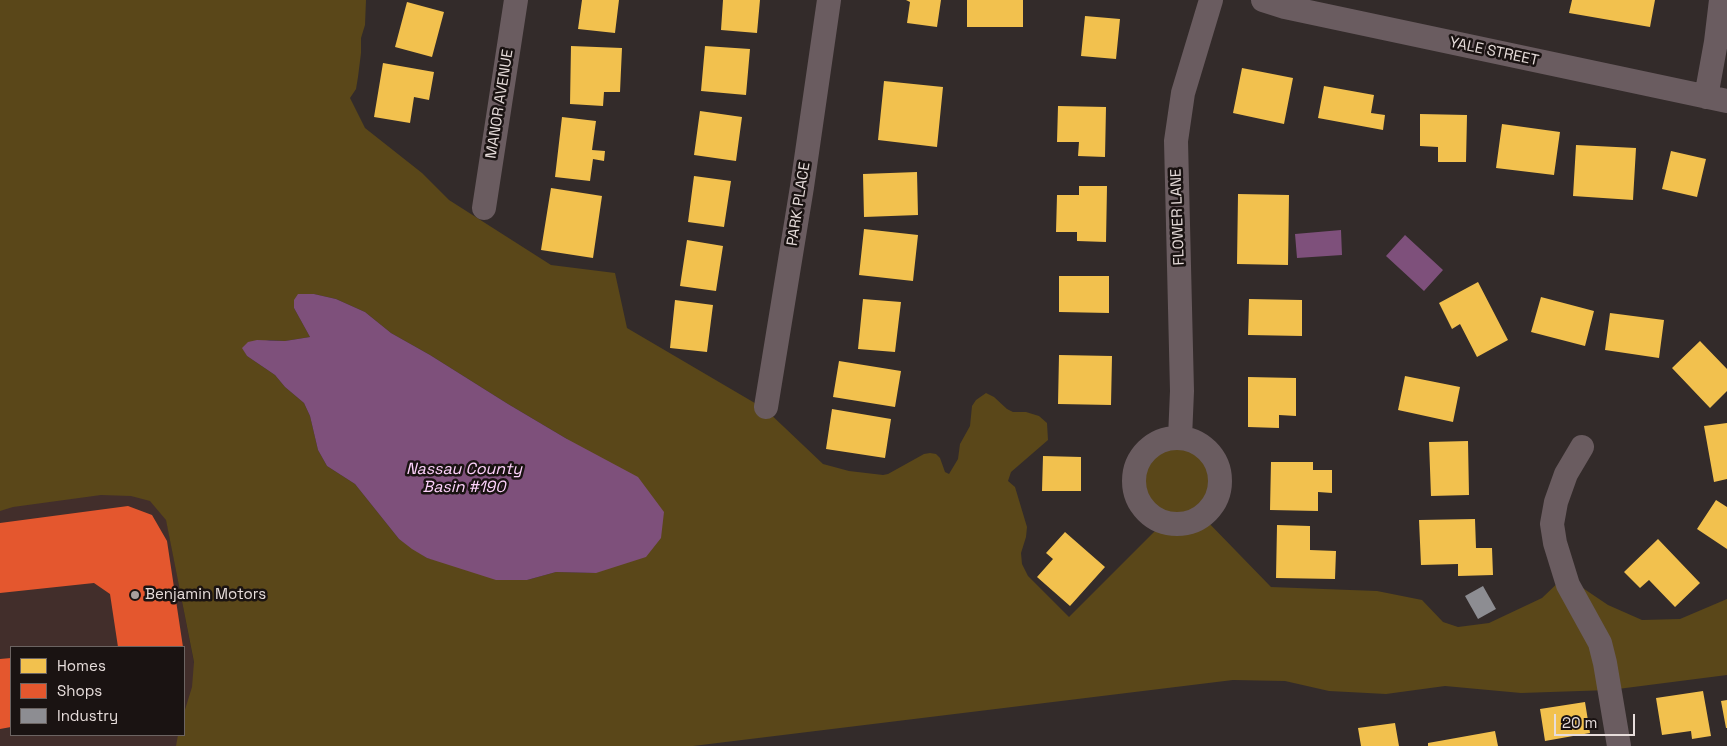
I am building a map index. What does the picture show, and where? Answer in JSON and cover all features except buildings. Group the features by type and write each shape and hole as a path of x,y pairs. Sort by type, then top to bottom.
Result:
{"street":[{"name":"MANOR AVENUE","path":"484,208 516,0"},
{"name":"PARK PLACE","path":"766,407 802,186 829,0"},
{"name":"FLOWER LANE","path":"1180,438 1182,391 1176,141 1183,93 1211,0"},
{"name":"YALE STREET","path":"1263,0 1285,7 1716,99"},
{"path":"1716,99 1716,42 1721,0"},
{"path":"1582,447 1566,474 1556,502 1552,524 1555,543 1568,585 1600,643 1606,663 1619,746"}],"shaded area":[{"path":"0,0 366,0 365,25 361,38 358,77 356,89 350,98 365,128 422,173 449,200 551,265 615,273 627,328 765,409 823,464 849,471 883,475 924,454 930,453 936,454 940,458 945,472 949,474 958,459 960,444 970,426 972,406 976,400 986,393 1013,412 1026,412 1039,416 1047,423 1048,440 1011,472 1008,481 1015,487 1027,527 1021,553 1022,564 1028,576 1069,617 1163,523 1150,516 1140,505 1135,492 1134,477 1137,464 1144,453 1155,444 1167,439 1180,438 1193,441 1205,448 1219,469 1221,482 1218,496 1212,508 1203,517 1271,587 1377,591 1422,600 1443,622 1458,627 1489,623 1542,598 1565,576 1608,605 1642,620 1680,619 1727,599 1727,675 1610,690 1521,693 1445,686 1386,694 1329,691 1285,681 1233,680 693,746 176,746 178,736 185,736 185,710 192,687 194,662 166,520 150,501 131,496 101,495 13,507 0,511","holes":["314,294 336,299 365,312 391,333 567,439 596,573 556,572 527,580 427,558 399,539 355,484 327,466 318,450 310,416 304,403 285,387 275,375 247,356 243,348 269,340 285,341 310,337 294,308"]},
{"path":"157,472 210,746 0,746 0,489"}],"water":[{"path":"1341,230 1342,255 1297,258 1295,234"},
{"path":"1405,235 1443,270 1424,291 1386,256"},
{"name":"Nassau County Basin #190","path":"298,294 314,294 336,299 365,312 391,333 508,404 567,439 638,477 664,512 661,538 646,557 596,573 556,572 527,580 496,580 427,558 412,549 399,539 355,484 327,466 318,450 310,416 304,403 285,387 275,375 247,356 242,348 248,342 257,340 285,341 310,337 294,308 294,300"}],"place":[{"name":"Benjamin Motors","path":"135,595"}]}
